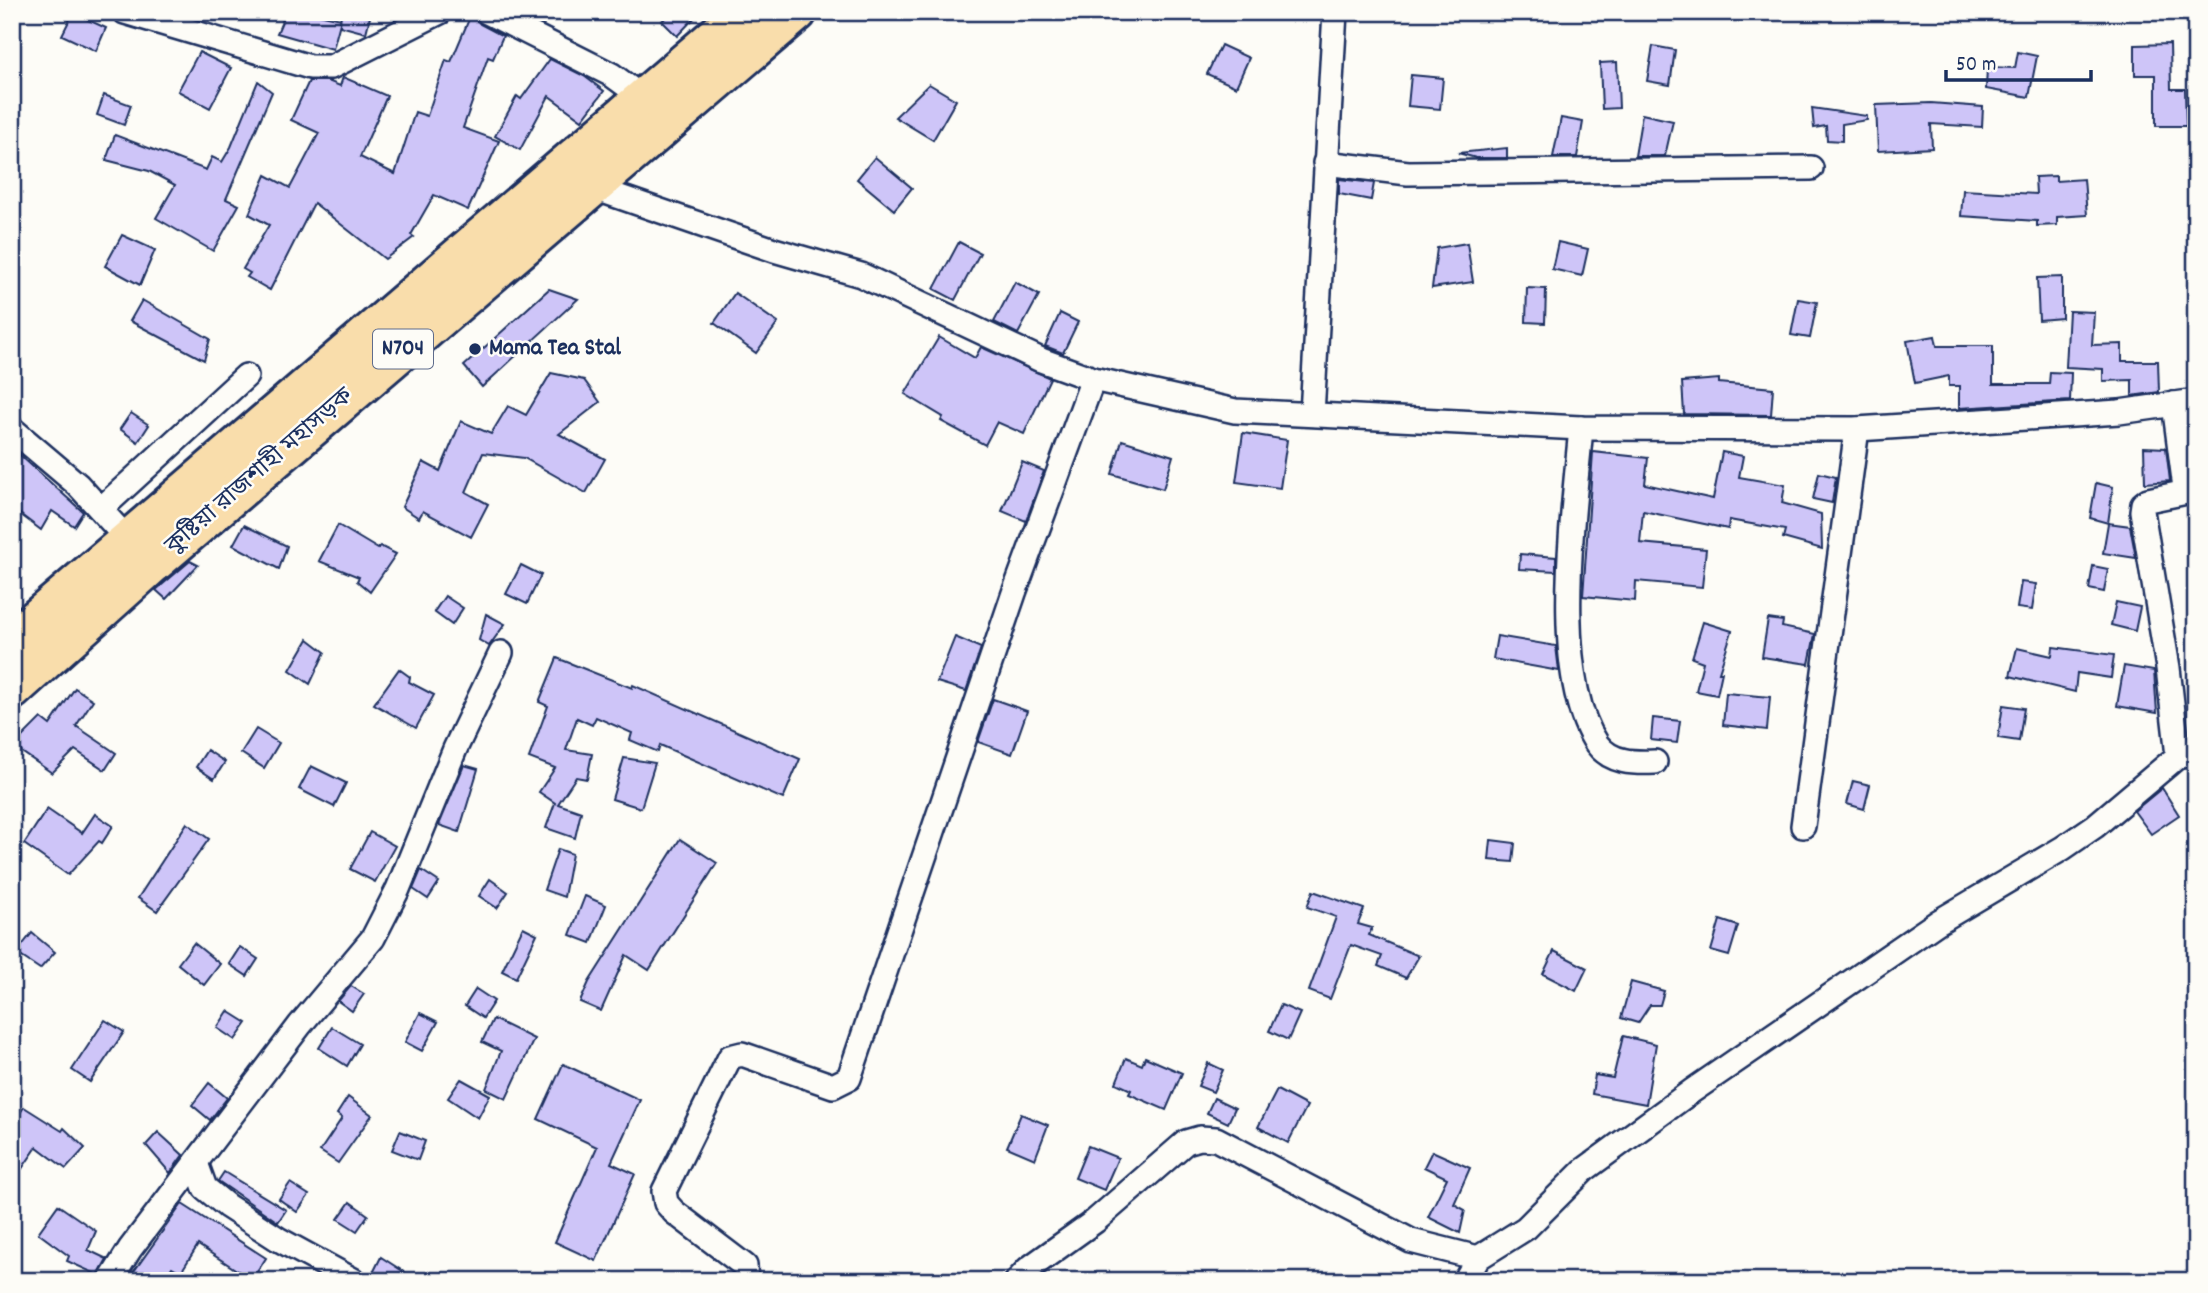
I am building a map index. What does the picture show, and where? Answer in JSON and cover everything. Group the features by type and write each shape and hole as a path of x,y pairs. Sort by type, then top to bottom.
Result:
{"highway":[{"name":"কুষ্টিয়া রাজশাহী মহাসড়ক","path":"26,678 150,566 407,325 642,97 746,26 797,12"},
{"name":"কুষ্টিয়া রাজশাহী মহাসড়ক","path":"14,639 130,542 253,432 407,325 591,187 746,26"},
{"path":"14,639 26,678"}],"street":[{"path":"125,12 310,67 331,67 440,12"},
{"path":"487,12 612,75 642,97"},
{"path":"1312,414 1335,12"},
{"path":"1325,163 1408,173 1811,169"},
{"path":"591,187 774,250 861,275 1041,360 1093,379 1235,411 1581,428 1857,429 2119,412 2185,402 2185,488 2182,493 2148,500 2143,504 2142,511 2168,668 2187,753 2074,840 1938,922 1692,1091 1584,1170 1526,1227 1478,1258 1465,1281"},
{"path":"101,509 246,376"},
{"path":"746,1281 745,1266 674,1212 666,1203 664,1191 730,1057 742,1054 834,1086 849,1078 1014,593 1093,379"},
{"path":"1581,428 1567,615 1580,705 1598,745 1612,756 1627,763 1655,762"},
{"path":"12,429 78,485 130,542"},
{"path":"1803,826 1857,429"},
{"path":"110,1281 300,1025 373,938 398,889 454,749 501,653"},
{"path":"1017,1281 1028,1269 1095,1221 1186,1142 1200,1138 1216,1139 1411,1241 1478,1258"},
{"path":"196,1163 205,1188 227,1206 355,1281"}],"building":[{"path":"286,12 310,12 341,19 333,49 277,33"},
{"path":"341,12 370,17 366,33 340,26"},
{"path":"472,12 480,24 503,36 493,59 488,57 463,128 499,141 468,210 434,195 411,235 414,237 385,259 314,203 270,290 247,277 250,273 243,269 269,225 249,214 266,175 290,188 319,133 291,120 309,81 328,81 340,86 343,77 387,96 360,157 395,174 415,112 427,116 446,60 451,62"},
{"path":"671,12 700,12 677,36 662,21"},
{"path":"73,13 106,28 96,51 62,35"},
{"path":"2170,44 2171,89 2185,89 2186,126 2156,126 2156,75 2135,75 2135,45"},
{"path":"1221,45 1249,58 1236,87 1207,74"},
{"path":"1653,46 1675,50 1670,85 1647,81"},
{"path":"199,52 231,68 210,108 178,91"},
{"path":"2018,52 2037,56 2029,97 1986,89 1987,67 2015,68"},
{"path":"550,59 584,76 604,91 582,120 549,96 520,150 495,136 517,96 521,99"},
{"path":"1617,62 1619,108 1602,109 1600,63"},
{"path":"1411,75 1443,78 1440,109 1408,106"},
{"path":"258,81 272,92 226,199 239,205 213,251 156,218 175,185 149,171 106,160 115,135 206,170 212,157 222,162 231,147"},
{"path":"929,84 956,100 933,140 895,117"},
{"path":"104,95 131,105 124,125 97,115"},
{"path":"1931,103 1983,107 1982,127 1931,124 1932,148 1878,151 1876,105"},
{"path":"1812,108 1867,116 1867,120 1842,124 1842,141 1827,140 1826,126 1814,128"},
{"path":"1642,114 1673,121 1665,156 1635,156"},
{"path":"1561,118 1583,122 1577,157 1553,157"},
{"path":"1507,148 1507,158 1476,158 1458,153"},
{"path":"875,157 912,188 894,210 857,179"},
{"path":"2056,176 2056,181 2084,179 2087,215 2057,217 2057,225 2037,226 2037,221 1961,216 1963,190 2036,194 2035,177"},
{"path":"1339,179 1374,183 1371,200 1339,194"},
{"path":"122,235 155,250 140,285 105,266"},
{"path":"959,242 980,253 955,300 934,289"},
{"path":"1558,242 1588,249 1582,276 1552,269"},
{"path":"1467,243 1473,282 1432,288 1437,248"},
{"path":"2062,277 2062,318 2039,320 2037,278"},
{"path":"1015,282 1039,295 1018,334 994,322"},
{"path":"1527,288 1546,289 1545,323 1526,322"},
{"path":"549,289 578,299 482,387 464,366"},
{"path":"735,293 778,323 756,353 714,323"},
{"path":"1798,299 1817,302 1810,338 1791,335"},
{"path":"142,300 210,339 204,360 130,321"},
{"path":"2069,311 2094,312 2092,345 2122,344 2122,361 2158,361 2159,392 2132,396 2132,380 2103,381 2103,369 2066,367"},
{"path":"1060,313 1078,322 1063,353 1045,346"},
{"path":"1935,336 1937,346 1993,346 1993,384 2049,384 2050,372 2071,373 2070,401 1959,408 1959,386 1949,386 1949,376 1915,383 1907,341"},
{"path":"939,337 975,358 981,347 1050,378 1024,434 997,422 985,445 941,421 943,417 905,394"},
{"path":"551,373 584,380 600,402 559,434 605,459 586,493 524,458 483,453 466,492 488,504 471,537 423,511 419,518 402,507 423,462 440,471 461,421 491,434 508,406 526,415"},
{"path":"1719,379 1719,383 1773,388 1771,415 1684,414 1682,382"},
{"path":"131,413 149,425 138,442 120,429"},
{"path":"1243,433 1287,440 1280,488 1236,482"},
{"path":"1122,440 1173,456 1163,489 1112,474"},
{"path":"2144,447 2166,448 2170,481 2145,483"},
{"path":"12,448 83,512 74,526 52,511 41,530 12,508"},
{"path":"1593,452 1648,458 1645,484 1713,499 1722,452 1743,456 1739,477 1785,485 1782,503 1821,514 1822,549 1783,538 1785,530 1729,520 1728,529 1643,511 1640,543 1706,549 1702,587 1636,581 1635,601 1583,596"},
{"path":"1022,462 1044,471 1026,521 1002,511"},
{"path":"1819,473 1836,477 1832,503 1813,499"},
{"path":"2096,483 2113,487 2108,523 2090,518"},
{"path":"2108,523 2130,526 2136,558 2103,553"},
{"path":"244,525 287,546 279,569 233,545"},
{"path":"338,525 378,549 380,546 396,554 370,592 357,581 359,577 319,561"},
{"path":"1520,554 1556,557 1556,571 1519,569"},
{"path":"190,561 198,565 166,599 156,590"},
{"path":"521,565 541,575 527,604 506,594"},
{"path":"2093,566 2108,569 2104,592 2089,589"},
{"path":"2021,582 2036,584 2032,610 2017,608"},
{"path":"445,596 463,608 452,625 434,612"},
{"path":"2116,602 2140,607 2135,631 2111,625"},
{"path":"486,614 505,624 489,646 479,640"},
{"path":"1768,619 1783,621 1782,627 1815,634 1809,664 1762,657"},
{"path":"1703,622 1732,631 1719,672 1722,672 1717,695 1696,691 1703,662 1692,658"},
{"path":"1497,636 1556,646 1559,671 1493,659"},
{"path":"955,637 981,648 966,691 937,682"},
{"path":"308,639 325,652 310,684 290,670"},
{"path":"2053,647 2114,655 2111,678 2077,673 2075,692 2010,676 2017,648 2052,656"},
{"path":"557,658 632,688 633,685 800,759 783,799 660,745 658,752 630,740 632,733 596,717 592,725 577,718 566,750 592,754 587,779 576,777 558,804 581,812 575,838 546,828 555,803 539,792 555,768 529,758 548,706 539,702"},
{"path":"2124,666 2154,671 2157,713 2117,706"},
{"path":"399,669 410,677 409,682 434,695 416,728 374,704"},
{"path":"75,688 93,700 76,726 116,753 105,770 75,750 52,773 13,746 41,718 50,725"},
{"path":"1726,693 1770,697 1767,730 1723,725"},
{"path":"993,699 1027,711 1012,754 978,742"},
{"path":"2003,705 2024,708 2019,741 1998,738"},
{"path":"1653,718 1680,721 1677,743 1651,740"},
{"path":"256,729 279,743 264,768 241,753"},
{"path":"207,750 225,762 214,779 196,767"},
{"path":"624,758 655,763 641,808 612,799"},
{"path":"464,765 478,769 459,832 439,825"},
{"path":"311,766 346,783 334,807 299,789"},
{"path":"1853,781 1870,785 1864,809 1847,804"},
{"path":"2162,788 2179,815 2151,834 2134,811"},
{"path":"47,809 82,833 95,814 113,826 102,843 99,841 68,875 24,844"},
{"path":"187,823 209,839 157,911 138,898"},
{"path":"370,832 395,846 375,882 350,869"},
{"path":"680,839 717,863 649,970 626,955 601,1011 580,1002 589,982"},
{"path":"1491,840 1515,843 1513,862 1489,860"},
{"path":"558,849 572,854 564,897 544,890"},
{"path":"421,870 439,882 428,899 413,889"},
{"path":"490,879 508,892 497,908 479,896"},
{"path":"1313,891 1364,909 1358,924 1372,928 1369,935 1419,956 1406,978 1378,966 1382,956 1351,945 1330,999 1309,991 1336,917 1307,907"},
{"path":"585,896 606,905 591,943 570,935"},
{"path":"1720,920 1738,926 1729,956 1711,951"},
{"path":"523,927 537,934 516,978 502,971"},
{"path":"32,933 55,952 40,969 16,953"},
{"path":"194,943 220,964 204,985 178,964"},
{"path":"240,947 258,959 247,976 229,964"},
{"path":"1554,951 1587,968 1576,991 1543,974"},
{"path":"1631,982 1664,991 1660,1005 1650,1005 1638,1023 1621,1018"},
{"path":"351,986 364,994 352,1011 338,1001"},
{"path":"476,989 494,1001 483,1018 465,1006"},
{"path":"1281,1005 1300,1013 1288,1040 1269,1031"},
{"path":"228,1011 247,1023 235,1040 217,1028"},
{"path":"420,1013 438,1022 422,1051 405,1042"},
{"path":"493,1019 534,1039 506,1099 486,1089 501,1051 482,1042"},
{"path":"105,1020 124,1032 90,1082 72,1070"},
{"path":"332,1027 360,1044 347,1066 319,1048"},
{"path":"1623,1036 1656,1044 1646,1104 1592,1094 1595,1075 1613,1078"},
{"path":"1145,1057 1182,1073 1166,1110 1129,1094 1131,1090 1116,1083 1126,1058 1142,1065"},
{"path":"1208,1063 1223,1070 1213,1092 1198,1086"},
{"path":"563,1064 640,1100 611,1163 635,1174 596,1261 555,1242 597,1147 538,1119"},
{"path":"461,1079 490,1095 478,1118 448,1098"},
{"path":"209,1083 227,1098 210,1120 192,1105"},
{"path":"1277,1090 1307,1106 1288,1143 1258,1127"},
{"path":"348,1097 372,1115 338,1163 320,1151 342,1118 337,1114"},
{"path":"1214,1098 1235,1108 1228,1123 1207,1113"},
{"path":"24,1107 62,1131 64,1128 85,1148 66,1169 37,1147 12,1183 12,1125"},
{"path":"1021,1114 1048,1125 1035,1159 1007,1147"},
{"path":"400,1131 425,1141 418,1160 392,1150"},
{"path":"158,1132 183,1155 170,1173 146,1145"},
{"path":"1088,1146 1118,1158 1104,1190 1075,1178"},
{"path":"1432,1151 1470,1168 1454,1204 1465,1210 1460,1233 1428,1217 1447,1178 1424,1167"},
{"path":"224,1172 286,1210 278,1222 218,1181"},
{"path":"290,1183 309,1195 297,1212 279,1199"},
{"path":"350,1202 368,1215 357,1231 338,1219"},
{"path":"182,1204 266,1258 252,1280 198,1245 181,1272 172,1267 163,1281 127,1281"},
{"path":"58,1205 96,1231 88,1250 107,1259 98,1275 67,1261 69,1256 38,1233"},
{"path":"381,1257 418,1281 369,1281"}],"place":[{"name":"Mama Tea Stal","path":"475,349"}]}
